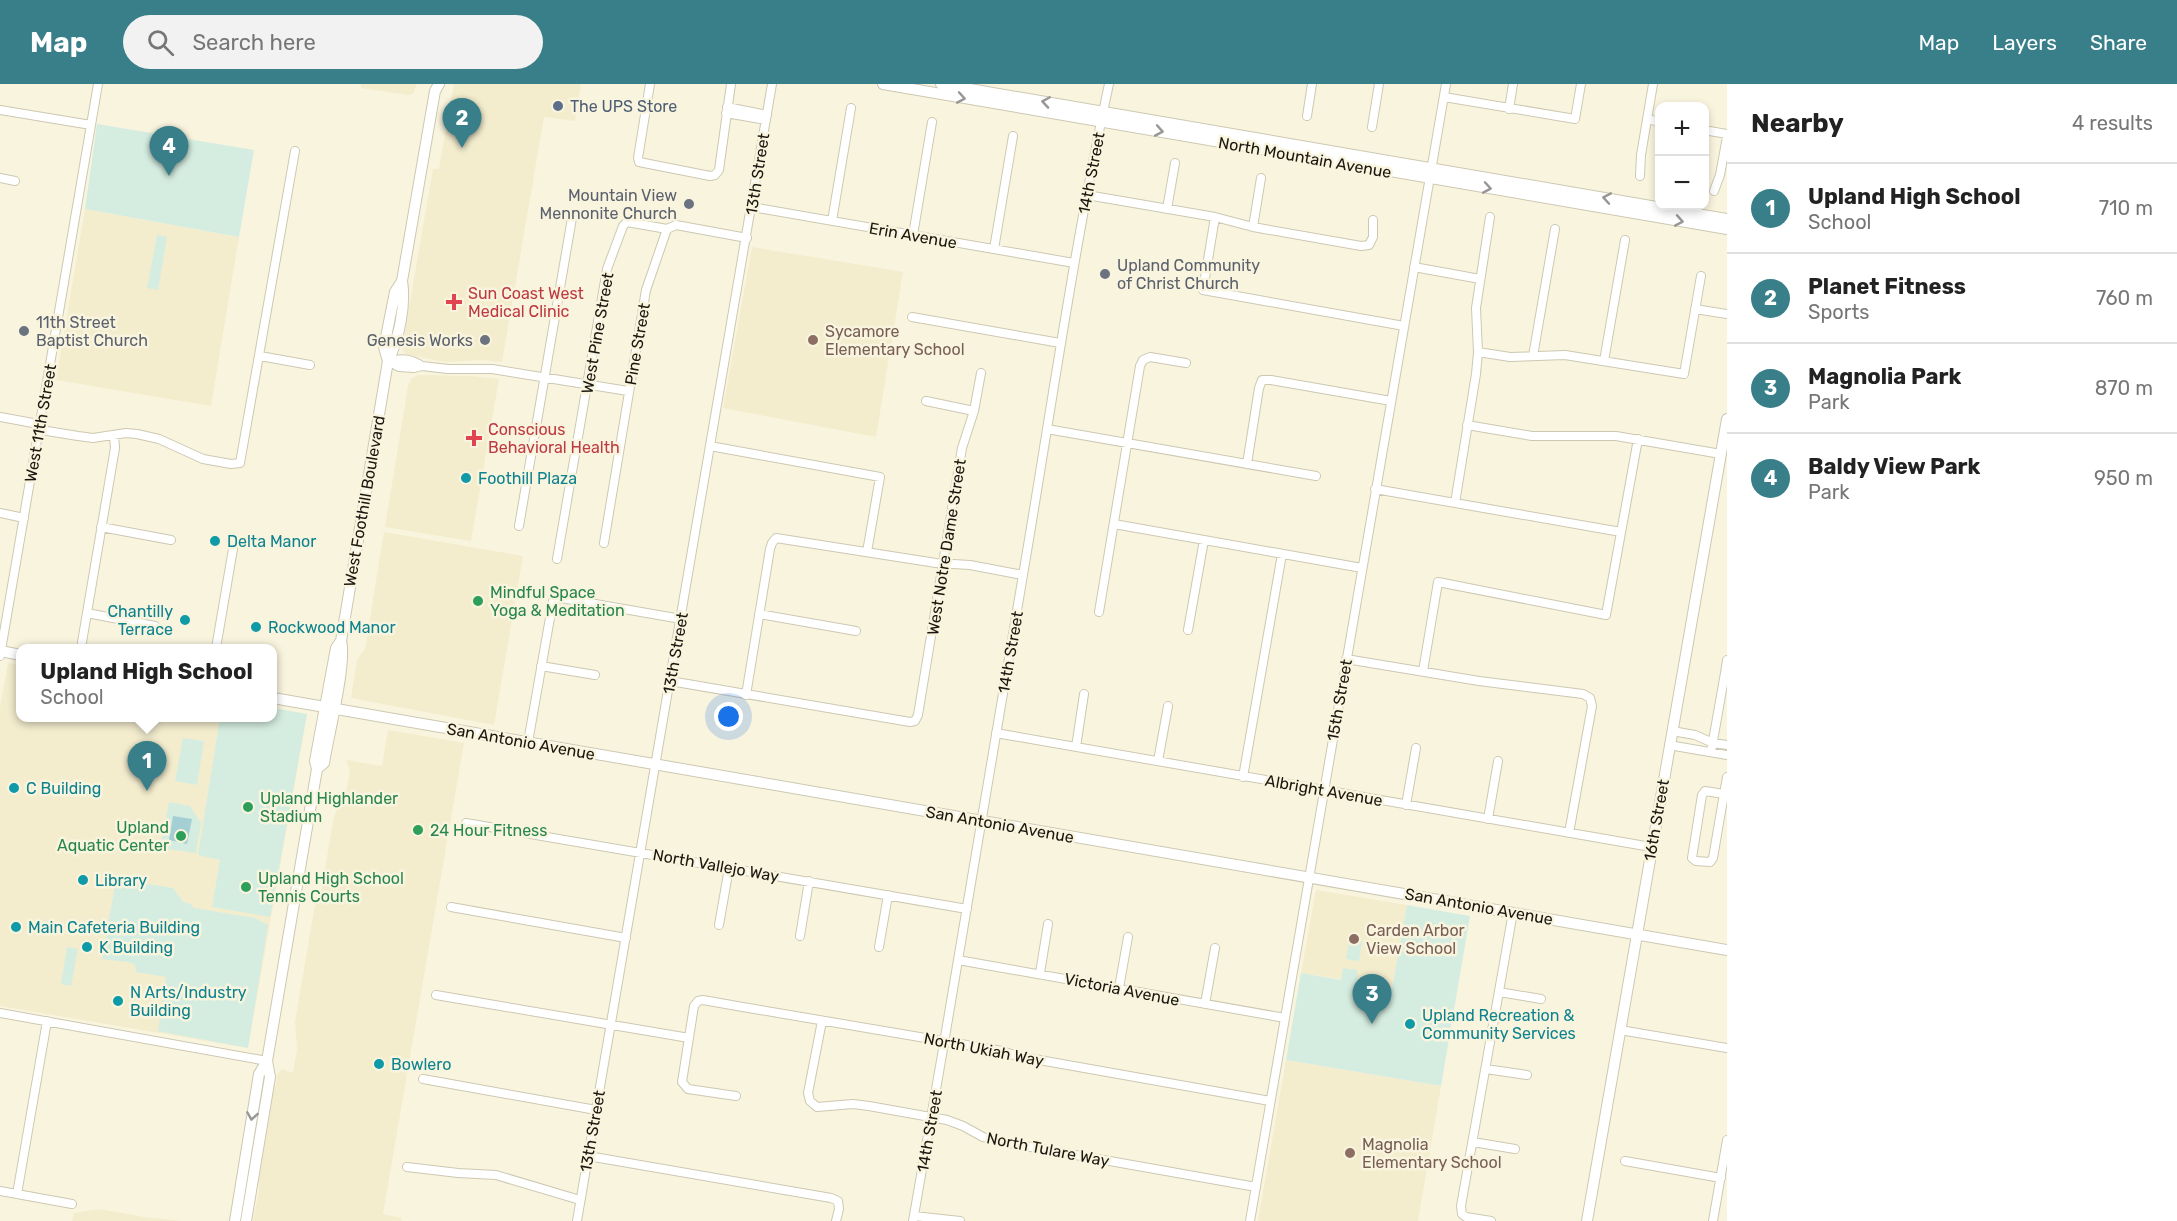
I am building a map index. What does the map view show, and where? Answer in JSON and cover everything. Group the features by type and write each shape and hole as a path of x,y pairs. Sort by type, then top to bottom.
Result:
{"main road":[{"name":"North Mountain Avenue","path":"883,84 1102,116"},
{"name":"North Mountain Avenue","path":"941,84 1102,116 1430,173 1727,229"},
{"name":"West Foothill Boulevard","path":"246,1221 270,1077 267,1060 317,769 324,763 329,708 344,650 341,641 388,361 395,349 402,309 404,293 402,280 436,86"},
{"name":"North Mountain Avenue","path":"1430,173 1727,219"},
{"name":"16th Street","path":"1587,1221 1727,419"},
{"path":"0,653 16,655"},
{"name":"San Antonio Avenue","path":"277,699 1727,950"},
{"name":"West Foothill Boulevard","path":"235,1221 259,1074 267,1060"}],"street":[{"name":"West 11th Street","path":"0,653 98,84"},
{"path":"650,84 638,158 643,164 710,176 715,175 719,170 731,84"},
{"name":"13th Street","path":"577,1221 772,84"},
{"name":"14th Street","path":"914,1219 1060,343 1109,84"},
{"path":"1307,116 1312,84"},
{"path":"1372,127 1379,84"},
{"name":"15th Street","path":"1250,1221 1446,84"},
{"path":"1509,109 1513,84"},
{"path":"1444,97 1575,119 1581,84"},
{"path":"1640,176 1641,155 1653,84"},
{"path":"832,221 851,108"},
{"path":"0,110 91,125"},
{"path":"726,110 767,117"},
{"path":"1647,120 1655,121"},
{"path":"913,235 932,122"},
{"path":"1709,131 1727,135 1720,175 1714,191"},
{"path":"994,249 1013,136"},
{"path":"0,417 40,426 47,431 93,438 137,434 159,439 202,459 231,464 240,463 295,151"},
{"path":"1167,209 1175,163"},
{"path":"0,178 15,181"},
{"path":"1253,227 1261,178"},
{"path":"1087,195 1361,246 1369,245 1373,237 1373,220"},
{"name":"Erin Avenue","path":"752,207 1074,263"},
{"path":"1215,217 1203,290 1404,326"},
{"path":"1455,503 1478,352 1476,308 1490,217"},
{"path":"519,526 572,218"},
{"name":"West Pine Street","path":"557,559 607,269 623,226 627,222 667,229"},
{"path":"667,229 676,225 747,238"},
{"name":"Pine Street","path":"604,543 646,290 667,229"},
{"path":"1533,356 1555,229"},
{"path":"1604,361 1625,240"},
{"path":"1414,267 1480,279"},
{"path":"1478,352 1510,357 1554,354 1684,374 1701,276"},
{"path":"1695,309 1727,314"},
{"path":"912,317 1060,343"},
{"path":"260,356 310,366"},
{"path":"1099,612 1140,366 1143,360 1150,357 1186,363"},
{"path":"388,361 400,358 414,361 422,366 448,369 492,369 628,391"},
{"name":"West Notre Dame Street","path":"746,694 915,721 918,715 962,448 974,411 981,373"},
{"path":"1247,464 1262,380 1391,401"},
{"path":"926,401 974,411"},
{"path":"1467,425 1532,436 1598,435 1721,454"},
{"path":"1047,429 1316,476"},
{"path":"82,644 115,448 114,435"},
{"path":"1423,671 1438,582 1606,615 1638,440"},
{"path":"710,446 880,477 867,552"},
{"path":"1375,489 1621,532"},
{"path":"0,513 24,518"},
{"path":"1114,524 1362,568"},
{"path":"101,527 171,540"},
{"path":"670,681 746,694 770,549 776,538 970,565 1023,575"},
{"path":"1188,630 1204,540"},
{"path":"217,644 233,549"},
{"path":"1243,777 1282,554"},
{"path":"528,742 553,601 561,598 681,619"},
{"path":"87,613 155,626"},
{"path":"759,614 856,631"},
{"path":"1346,659 1479,681 1583,694 1590,698 1592,706 1569,833"},
{"path":"1712,748 1727,660"},
{"path":"541,666 595,675"},
{"path":"1076,747 1084,694"},
{"path":"1158,761 1168,706"},
{"path":"1672,731 1695,735 1712,748 1727,755"},
{"name":"Albright Avenue","path":"996,733 1651,847"},
{"path":"1669,745 1712,748 1727,746"},
{"path":"1406,805 1416,748"},
{"path":"1488,819 1498,761"},
{"path":"1724,794 1705,791 1702,795 1692,853 1692,858 1696,861 1710,862 1713,858 1727,777"},
{"name":"North Vallejo Way","path":"466,823 967,909"},
{"path":"719,925 729,868"},
{"path":"800,936 809,881"},
{"path":"879,947 888,895"},
{"path":"451,907 626,938"},
{"path":"1491,1221 1467,1217 1462,1214 1461,1206 1513,912"},
{"path":"1040,973 1048,924"},
{"path":"1119,988 1128,937"},
{"path":"1205,1004 1215,948"},
{"name":"Victoria Avenue","path":"958,960 1285,1018"},
{"path":"1499,992 1541,999"},
{"path":"436,995 689,1038 682,1082 688,1089 736,1096"},
{"name":"North Ukiah Way","path":"689,1038 694,1006 698,1001 726,1004 944,1041 1270,1101"},
{"path":"0,1013 267,1060"},
{"path":"17,1194 47,1021"},
{"name":"North Tulare Way","path":"822,1021 808,1093 810,1101 817,1107 853,1104 931,1117 963,1126 982,1137 997,1141 1256,1187"},
{"path":"1620,1030 1727,1048"},
{"path":"1486,1069 1527,1075"},
{"path":"423,1079 596,1110"},
{"path":"1713,1221 1727,1140"},
{"path":"1473,1142 1515,1149"},
{"path":"588,1156 821,1196 838,1201 836,1221"},
{"path":"1625,1161 1721,1178"},
{"path":"407,1167 496,1175 580,1200"},
{"path":"0,1191 72,1204"},
{"path":"914,1219 960,1221"}],"shaded area":[{"path":"361,84 417,84 413,94 408,95 361,88"},
{"path":"454,84 581,84 575,121 544,117 502,362 483,360 445,362 405,354 402,348 433,169 439,169"},
{"path":"85,209 239,237 211,406 56,380"},
{"name":"Sycamore Elementary School","path":"752,247 903,272 876,437 723,408"},
{"path":"418,375 499,379 471,541 385,527 408,386 412,378"},
{"path":"384,532 523,556 494,725 351,698 357,660 365,649"},
{"path":"8,663 16,664 16,722 277,722 277,718 307,714 248,1048 0,1006 0,707"},
{"path":"388,730 464,743 383,1214 402,1218 401,1221 253,1221 259,1191 259,1166 273,1086 276,1086 277,1074 282,1069 293,1073 297,1050 295,1022 317,893 321,893 334,816 347,789 350,770 346,760 382,766"},
{"name":"Carden Arbor View School","path":"1316,890 1407,905 1392,988 1301,973"},
{"name":"Magnolia Elementary School","path":"1286,1060 1441,1086 1418,1221 1258,1221"},
{"path":"100,1209 182,1221 72,1221 74,1213"}],"green space":[{"path":"97,124 254,150 239,237 85,209"},
{"path":"157,235 167,237 158,290 147,288"},
{"name":"Upland Highlander Stadium","path":"277,709 307,714 270,917 212,907 220,860 198,855 219,722 277,722"},
{"path":"183,738 204,741 197,785 175,781"},
{"name":"Upland Aquatic Center","path":"169,802 190,806 201,823 196,853 160,848"},
{"path":"116,879 173,888 183,902 191,904 194,908 255,918 268,925 248,1048 158,1031 166,977 136,972 135,965 128,962 102,959"},
{"path":"1407,905 1470,916 1441,1086 1286,1060 1301,973 1341,980 1343,968 1357,970 1358,983 1392,988"},
{"path":"1350,938 1362,941 1359,961 1346,959"},
{"path":"67,947 78,949 71,986 61,984"}],"water":[{"path":"173,816 192,819 187,844 169,840"}],"place":[{"name":"The UPS Store","path":"558,106"},
{"name":"Planet Fitness","path":"462,148"},
{"name":"Baldy View Park","path":"169,176"},
{"name":"Mountain View Mennonite Church","path":"689,204"},
{"name":"Upland Community of Christ Church","path":"1105,274"},
{"name":"Sun Coast West Medical Clinic","path":"454,302"},
{"name":"11th Street Baptist Church","path":"24,331"},
{"name":"Genesis Works","path":"485,340"},
{"name":"Sycamore Elementary School","path":"813,340"},
{"name":"Conscious Behavioral Health","path":"474,438"},
{"name":"Foothill Plaza","path":"466,478"},
{"name":"Delta Manor","path":"215,541"},
{"name":"Mindful Space Yoga & Meditation","path":"478,601"},
{"name":"Chantilly Terrace","path":"185,620"},
{"name":"Rockwood Manor","path":"256,627"},
{"name":"C Building","path":"14,788"},
{"name":"Upland High School","path":"147,791"},
{"name":"Upland Highlander Stadium","path":"248,807"},
{"name":"24 Hour Fitness","path":"418,830"},
{"name":"Upland Aquatic Center","path":"181,836"},
{"name":"Library","path":"83,880"},
{"name":"Upland High School Tennis Courts","path":"246,887"},
{"name":"Main Cafeteria Building","path":"16,927"},
{"name":"Carden Arbor View School","path":"1354,939"},
{"name":"K Building","path":"87,947"},
{"name":"N Arts/Industry Building","path":"118,1001"},
{"name":"Magnolia Park","path":"1372,1024"},
{"name":"Upland Recreation & Community Services","path":"1410,1024"},
{"name":"Bowlero","path":"379,1064"},
{"name":"Magnolia Elementary School","path":"1350,1153"}]}
